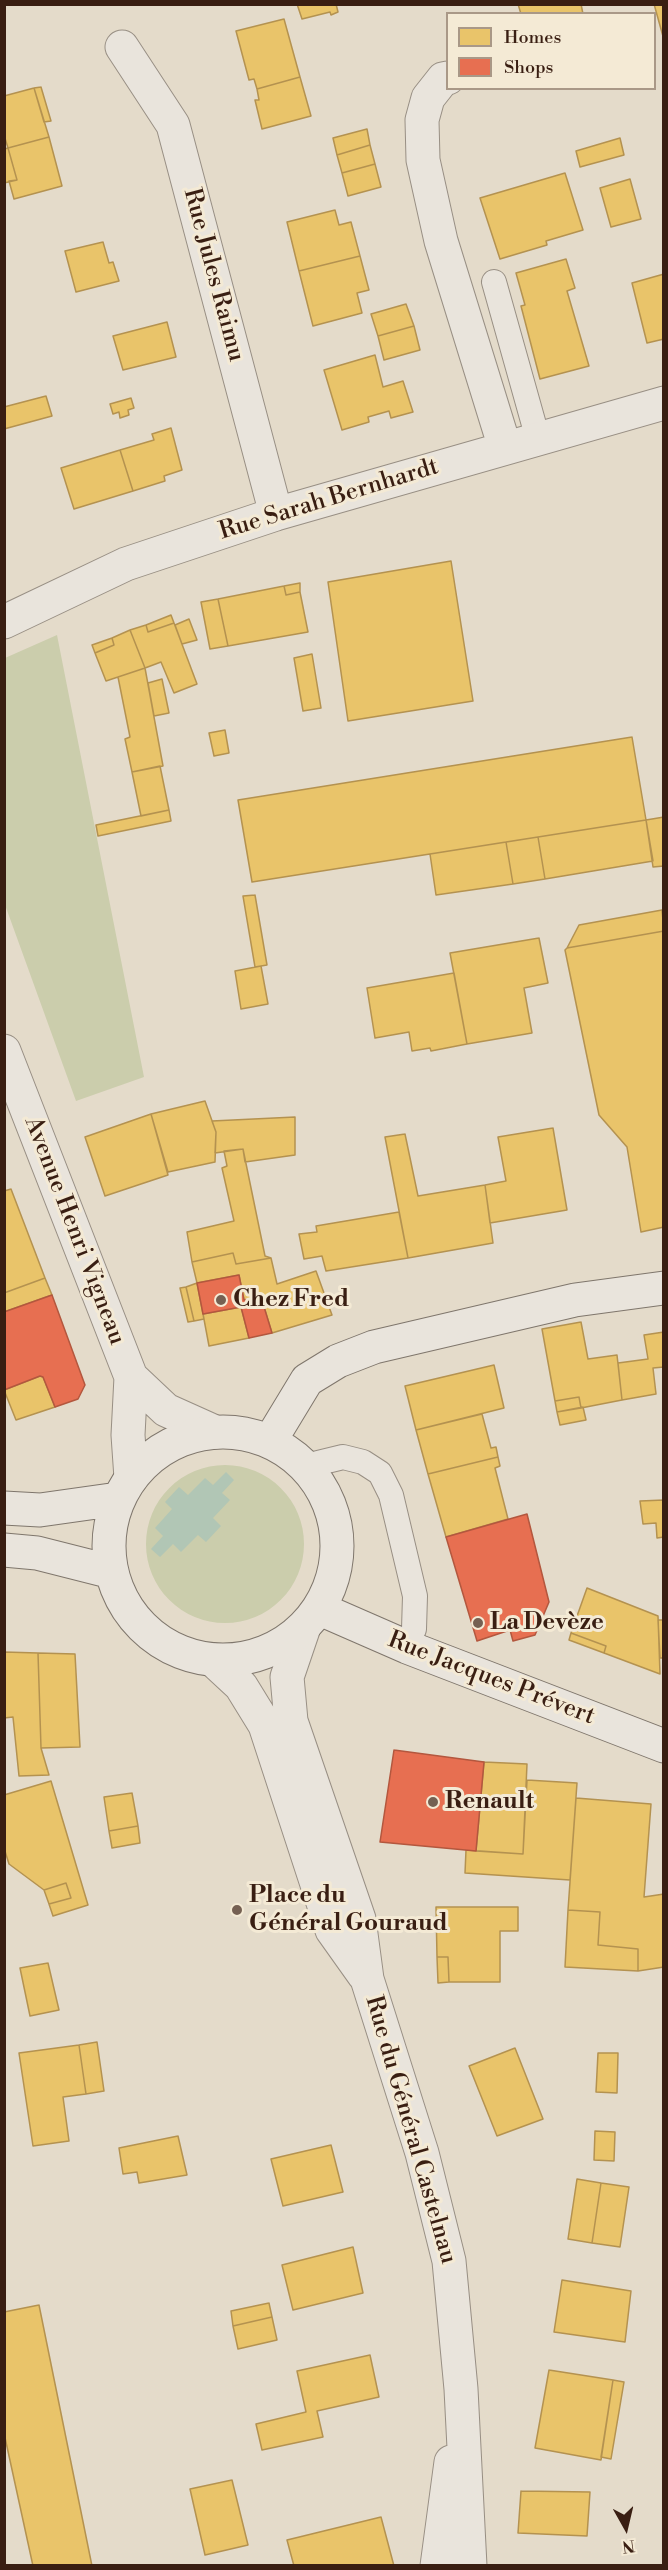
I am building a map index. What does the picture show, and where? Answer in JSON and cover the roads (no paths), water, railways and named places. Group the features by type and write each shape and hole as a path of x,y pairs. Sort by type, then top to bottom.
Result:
{"street":[{"name":"Rue Jules Raimu","path":"122,47 173,125 276,514"},
{"path":"446,78 428,98 422,120 423,160 441,241 505,448"},
{"name":"Rue Sarah Bernhardt","path":"4,622 126,564 276,514 663,403"},
{"name":"Avenue Henri Vigneau","path":"4,1051 131,1377 124,1489"},
{"path":"270,1441 307,1380 338,1361 374,1347 575,1300 663,1288"},
{"name":"Avenue Henri Vigneau","path":"131,1377 166,1410 215,1432"},
{"path":"215,1432 243,1433 270,1441 289,1452 306,1466 324,1491 335,1520 336,1530 338,1551 333,1581 312,1618 285,1642 264,1653 234,1660 213,1660 180,1652 165,1645 147,1632 123,1603 111,1572 109,1535 124,1489 147,1460 168,1446 191,1436 215,1432"},
{"path":"4,1508 40,1510 124,1489"},
{"path":"4,1550 37,1553 111,1572"},
{"name":"Rue Jacques Prévert","path":"312,1618 407,1647 663,1746"},
{"name":"Rue du Général Castelnau","path":"312,1618 287,1677 291,1721 334,1890"},
{"name":"Rue du Général Castelnau","path":"213,1660 240,1686 265,1725 334,1890 359,1920 367,1979 422,2153 449,2261 461,2388 470,2565"},
{"name":"Rue du Général Castelnau","path":"436,2565 461,2388"}],"lane":[{"path":"494,282 538,439"},
{"path":"306,1466 343,1457 363,1462 380,1473 391,1495 415,1596 414,1629 407,1647"}],"place":[{"name":"Chez Fred","path":"221,1300"},
{"name":"La Devèze","path":"478,1623"},
{"name":"Renault","path":"433,1802"},
{"name":"Place du Général Gouraud","path":"237,1910"}]}
